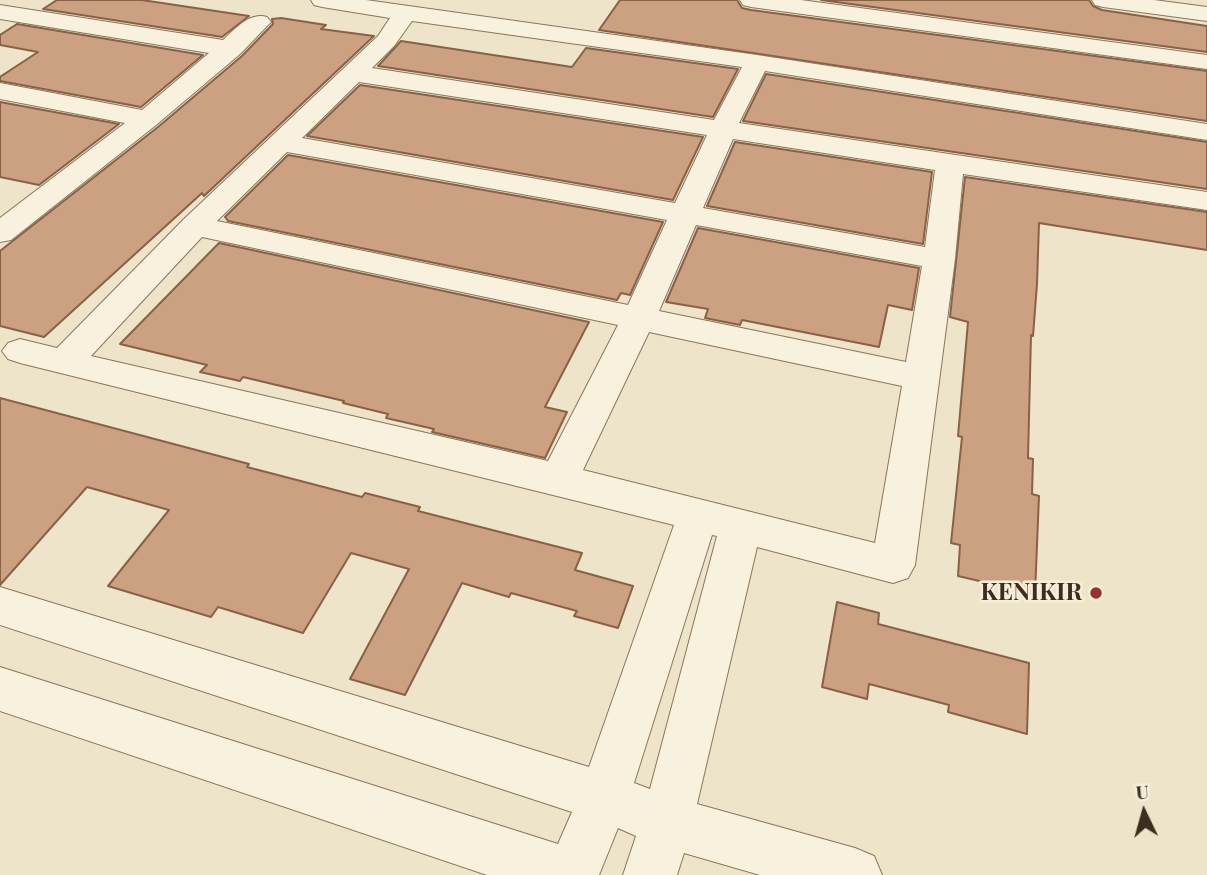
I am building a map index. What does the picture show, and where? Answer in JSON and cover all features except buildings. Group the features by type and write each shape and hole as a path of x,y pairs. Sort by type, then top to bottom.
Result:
{"street":[{"path":"322,0 758,62 1207,132"},
{"path":"751,0 997,22 1207,62"},
{"path":"1103,0 1203,9"},
{"path":"0,12 231,49"},
{"path":"64,362 195,226 386,41 402,18 400,12"},
{"path":"0,233 147,119 259,22"},
{"path":"559,479 639,318 724,127 758,62"},
{"path":"352,73 724,127 950,165 1207,201"},
{"path":"0,91 147,119"},
{"path":"283,143 939,260"},
{"path":"20,351 559,479 892,565 939,260 950,165"},
{"path":"0,203 32,209"},
{"path":"195,226 920,377"},
{"path":"0,689 570,875 720,520"},
{"path":"650,875 667,822 720,520"},
{"path":"0,606 604,797 667,822 855,875"}],"place":[{"name":"KENIKIR","path":"1096,593"}]}
